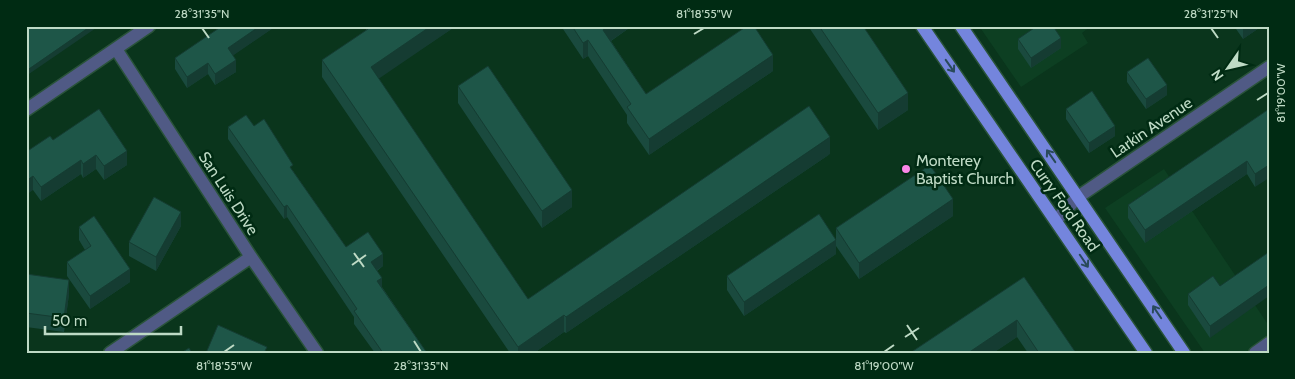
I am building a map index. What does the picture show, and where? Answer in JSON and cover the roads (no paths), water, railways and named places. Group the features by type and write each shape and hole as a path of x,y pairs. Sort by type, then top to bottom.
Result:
{"main road":[{"name":"Curry Ford Road","path":"922,26 1146,353"},
{"name":"Curry Ford Road","path":"961,26 1184,353"}],"street":[{"path":"26,110 149,26"},
{"name":"San Luis Drive","path":"116,49 251,257 317,353"},
{"name":"Larkin Avenue","path":"1056,220 1078,196 1269,67"},
{"path":"110,353 251,257"},
{"path":"1255,353 1269,343"}],"place":[{"name":"Monterey Baptist Church","path":"906,169"}]}
